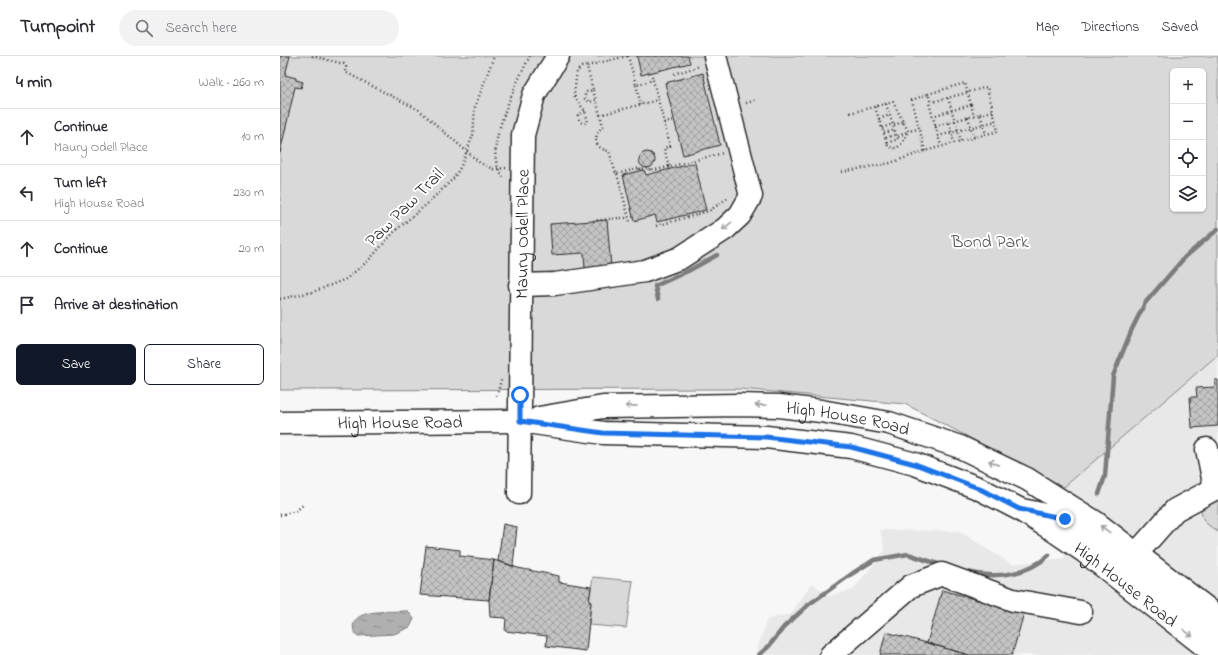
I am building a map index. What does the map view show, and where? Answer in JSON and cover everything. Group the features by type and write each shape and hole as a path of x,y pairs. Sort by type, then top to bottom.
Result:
{"main road":[{"name":"Maury Odell Place","path":"519,493 520,285 523,135 534,95 558,56"},
{"path":"520,285 555,284 645,271 680,258 725,229 740,215 741,195 708,61"},
{"name":"High House Road","path":"520,421 603,407 739,405 779,406 821,410 889,424 960,447 1027,479 1095,522 1218,617"},
{"name":"High House Road","path":"280,423 520,421 603,433 766,437 851,447 915,464 978,488 1019,509 1085,552 1216,655"},
{"path":"1019,509 1065,519 1122,559 1137,553 1175,510 1216,487 1207,449"},
{"path":"1114,574 1140,572 1218,633"},
{"path":"831,655 911,586 942,574 1013,600 1081,612"}],"path":[{"path":"312,56 344,64 346,67 344,72 419,110 480,163 494,169 522,169"},
{"name":"Paw Paw Trail","path":"280,299 313,292 346,278 368,261 395,231 454,178 461,166 473,135 475,107 494,56"},
{"path":"585,111 578,115 578,119 584,124 588,122 585,111 575,98 574,86 577,71 582,67 627,56 641,105"},
{"path":"674,74 708,61"},
{"path":"587,66 603,126 597,132 597,145 601,149 609,151 630,222"},
{"path":"651,72 670,146 664,148 669,167"},
{"path":"636,85 653,80"},
{"path":"925,151 912,100 965,83 974,116"},
{"path":"842,172 890,163 954,142 998,131 987,87 930,103"},
{"path":"593,90 586,92 584,98 590,102 596,100"},
{"path":"928,94 932,116 941,146"},
{"path":"948,98 961,141"},
{"path":"600,115 658,100"},
{"path":"745,103 757,100"},
{"path":"850,113 893,102 908,131"},
{"path":"886,104 898,139 887,143"},
{"path":"932,116 971,105"},
{"path":"875,107 887,143 892,148 897,148 903,142 908,131"},
{"path":"935,126 993,111"},
{"path":"980,114 986,134"},
{"path":"879,119 890,115"},
{"path":"968,118 974,137"},
{"path":"664,123 674,121"},
{"path":"938,136 996,121"},
{"path":"882,128 903,122"},
{"path":"949,123 954,142"},
{"path":"885,138 919,129"},
{"path":"884,133 895,130"},
{"path":"617,174 640,168 640,170 649,168 650,171 690,162"},
{"path":"656,226 709,211 741,195"},
{"path":"593,221 629,218"},
{"path":"280,515 296,511 304,504"}],"shaded area":[{"path":"1218,356 1218,655 755,655 767,619 791,614 812,583 829,596 853,590 885,550 880,530 959,531 1011,564 1064,558 1064,487"}],"green space":[{"name":"Bond Park","path":"280,56 1218,56 1218,356 1064,487 905,404 740,389 280,390"},
{"path":"1218,496 1218,532 1204,520 1201,508"},
{"path":"593,577 633,581 626,628 589,625 591,602 589,602"}],"water":[{"path":"408,611 414,619 410,627 394,634 358,636 355,633 353,627 354,623 362,615 376,612"}],"building":[{"path":"280,56 290,56 285,75 303,82 301,88 295,87 280,153"},
{"path":"637,56 688,56 690,63 641,75"},
{"path":"703,73 720,145 683,155 665,83"},
{"path":"647,152 653,154 655,160 653,166 647,168 641,166 639,160 641,154"},
{"path":"695,163 706,210 657,222 655,215 634,221 623,175 644,170 646,175"},
{"path":"607,220 611,267 585,269 584,253 552,255 550,224"},
{"path":"1215,380 1218,380 1218,426 1192,428 1190,397 1197,397 1196,388 1215,387"},
{"path":"503,524 517,527 513,566 498,561"},
{"path":"426,546 460,550 460,556 494,560 489,600 420,595"},
{"path":"494,560 518,568 559,576 559,582 591,587 586,651 546,646 547,636 505,631 506,618 490,617 489,600"},
{"path":"942,590 1024,613 1012,655 969,655 927,643"},
{"path":"886,632 927,643 969,655 880,655"}],"waterway":[{"path":"1099,494 1105,476 1113,376 1132,329 1145,303 1185,257 1218,229"},
{"path":"658,299 655,286 688,271 717,255"},
{"path":"759,655 769,646 784,627 808,605 874,560 908,554 944,566"},
{"path":"967,572 988,575 1010,574 1031,567 1041,562 1049,555"}],"route":[{"path":"520,395 520,421 603,433 766,437 851,447 915,464 978,488 1019,509 1065,519"}]}
